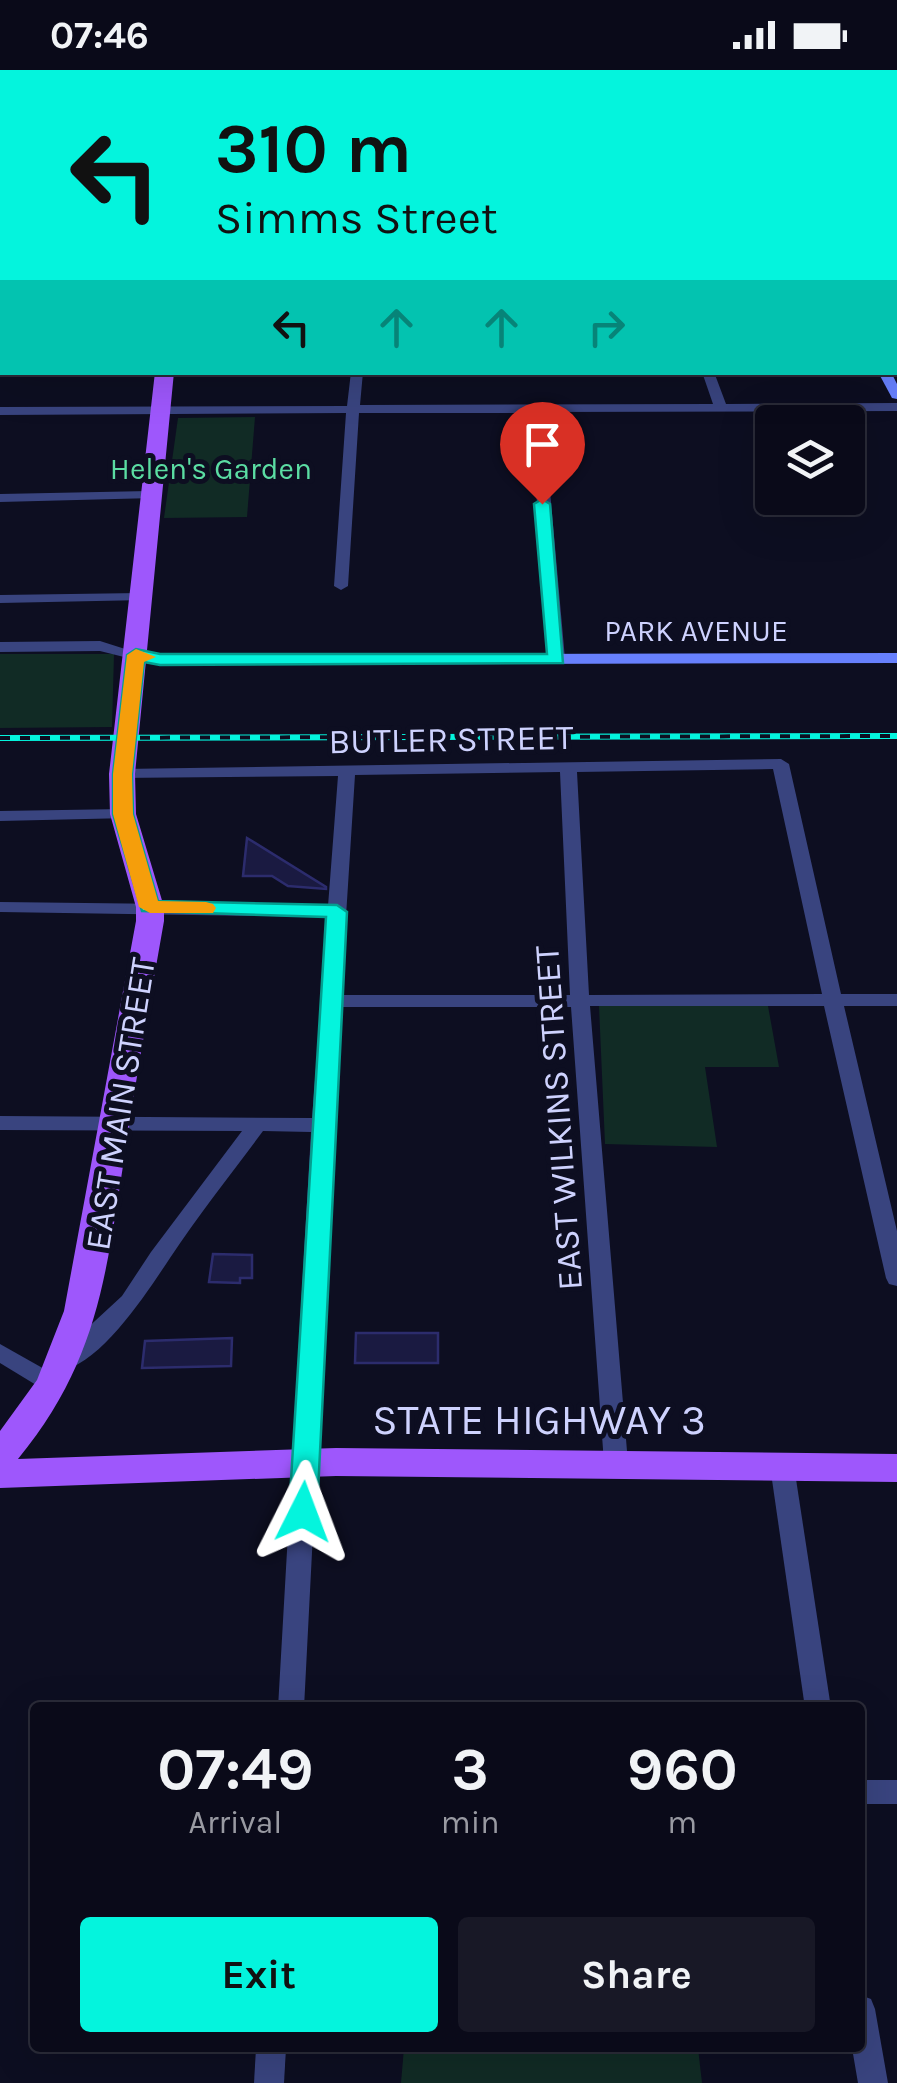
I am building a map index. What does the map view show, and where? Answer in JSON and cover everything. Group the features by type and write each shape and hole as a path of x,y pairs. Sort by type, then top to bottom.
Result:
{"main road":[{"name":"EAST MAIN STREET","path":"0,1456 25,1430 59,1373 89,1294 150,907 123,814 122,774 165,375"},
{"name":"STATE HIGHWAY 3","path":"0,1474 104,1466 306,1463 616,1462 897,1468"}],"street":[{"path":"341,586 357,375"},
{"path":"709,375 721,407"},
{"path":"0,410 897,407"},
{"path":"536,408 557,659"},
{"path":"0,498 149,495"},
{"path":"0,599 140,597"},
{"path":"0,647 100,646 136,655"},
{"name":"PARK AVENUE","path":"136,655 160,660 897,658"},
{"name":"BUTLER STREET","path":"122,774 781,764 833,1000"},
{"name":"EAST WILKINS STREET","path":"568,767 580,1000 616,1462"},
{"path":"291,1702 322,1124 347,771"},
{"path":"0,816 123,814"},
{"path":"0,907 337,912"},
{"path":"833,1000 897,1278"},
{"path":"331,1001 897,1000"},
{"path":"0,1123 322,1124"},
{"path":"0,1352 59,1373 150,1277 159,1258 258,1124"},
{"path":"782,1466 817,1702"},
{"path":"865,1792 897,1792"},
{"path":"865,2040 872,2083"},
{"path":"269,2083 271,2052"}],"green space":[{"name":"Helen's Garden","path":"255,417 247,517 164,518 178,418"},
{"path":"0,654 114,654 112,727 0,728"},
{"path":"599,1006 768,1006 779,1067 705,1067 717,1147 605,1144"},
{"path":"404,2052 698,2052 702,2083 401,2083"}],"building":[{"path":"247,838 326,889 288,886 272,876 243,876"},
{"path":"213,1254 252,1255 252,1278 240,1278 240,1283 209,1282"},
{"path":"356,1333 438,1333 438,1363 355,1363"},
{"path":"232,1338 231,1366 142,1368 145,1341"}],"railway":[{"path":"0,738 897,736"}],"slow traffic":[{"path":"147,657 136,655 122,774 123,814 150,907 206,908"}],"route":[{"path":"303,1512 337,912 150,907 123,814 122,774 136,655 160,660 557,659 542,504"}]}
